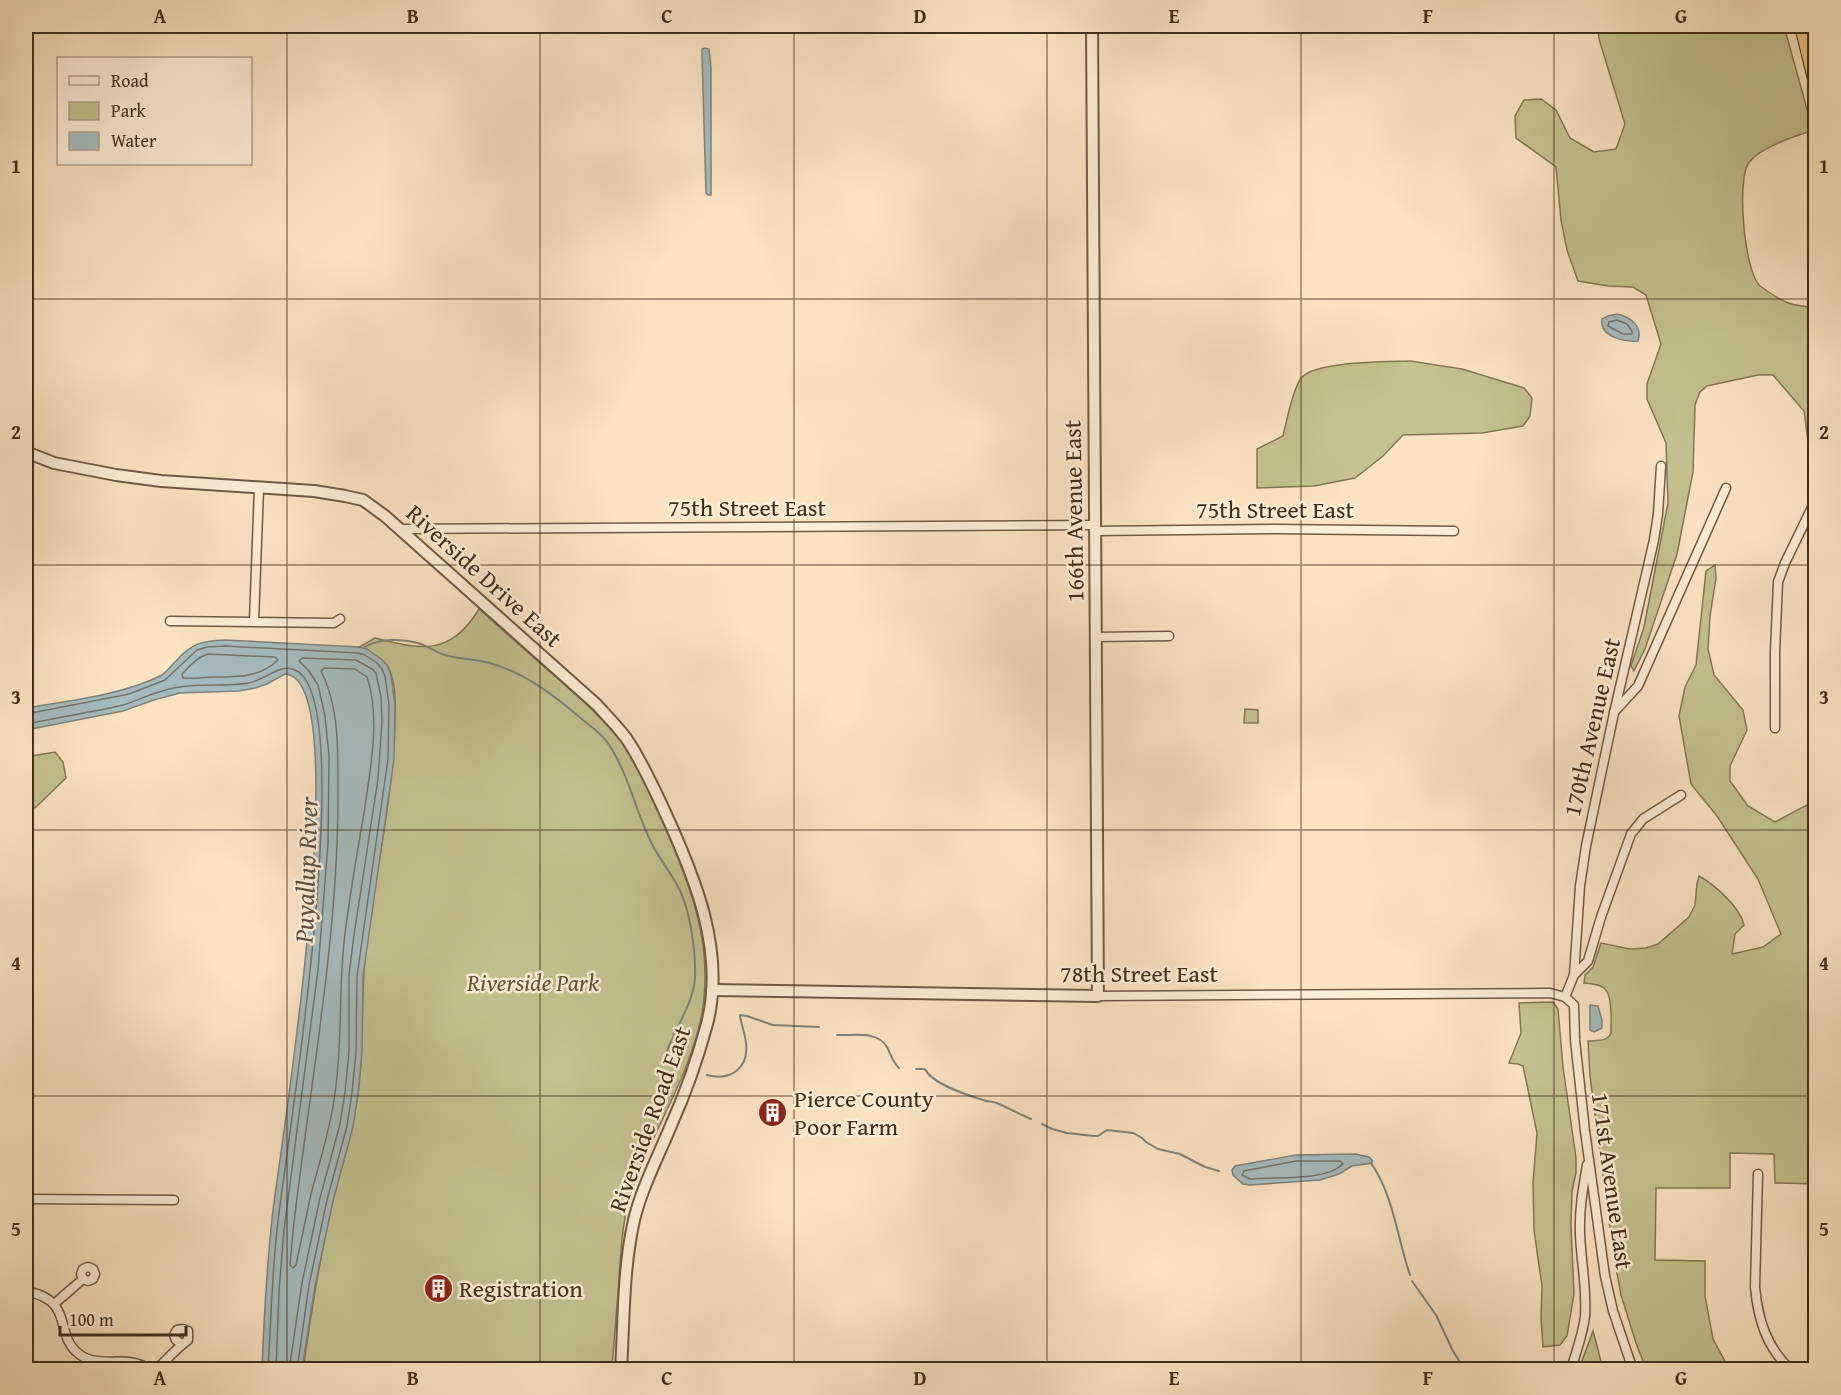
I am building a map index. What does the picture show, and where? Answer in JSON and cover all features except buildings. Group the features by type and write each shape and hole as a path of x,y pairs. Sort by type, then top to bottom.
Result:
{"highway":[{"path":"1802,26 1815,83"}],"street":[{"name":"166th Avenue East","path":"1092,26 1098,996"},
{"name":"Riverside Drive East","path":"26,452 54,463 116,475 161,481 314,491 355,498 363,500 385,516 596,704 626,738 652,785 699,893 707,927 712,990"},
{"name":"170th Avenue East","path":"1565,997 1574,975 1582,867 1614,713 1654,540 1661,466"},
{"path":"1614,713 1638,686 1726,488"},
{"path":"254,621 260,489"},
{"path":"1775,728 1778,582 1815,499"},
{"name":"75th Street East","path":"400,529 1095,528 1454,531"},
{"path":"170,621 334,623 340,619"},
{"path":"1096,637 1169,636"},
{"path":"1574,975 1588,961 1631,834 1643,819 1681,795"},
{"name":"78th Street East","path":"712,990 1098,996 1550,993 1565,997"},
{"name":"Riverside Road East","path":"621,1370 625,1294 634,1220 674,1120 702,1041 712,990"},
{"name":"171st Avenue East","path":"1565,997 1574,1005 1575,1040 1588,1159 1605,1276 1613,1311 1633,1370"},
{"path":"1571,1370 1582,1336 1585,1316 1580,1208 1588,1159"},
{"path":"1758,1174 1755,1287 1757,1303 1765,1335 1773,1350 1791,1370"},
{"path":"26,1199 174,1200"},
{"path":"54,1304 83,1278"},
{"path":"26,1291 54,1304 62,1317 71,1345 81,1355 93,1361 137,1362 150,1370"},
{"path":"156,1370 180,1343"}],"green space":[{"path":"1598,26 1784,26 1813,131 1778,143 1753,158 1745,174 1743,207 1746,246 1754,277 1760,286 1788,303 1815,308 1815,469 1812,469 1804,411 1773,375 1758,375 1707,386 1700,392 1695,405 1693,472 1677,554 1645,649 1634,671 1631,666 1644,627 1668,503 1666,443 1647,399 1647,384 1661,344 1646,295 1633,287 1578,281 1567,250 1561,220 1556,167 1516,138 1515,116 1524,100 1541,99 1556,110 1570,138 1594,152 1616,149 1625,124 1599,39"},
{"path":"1410,361 1462,369 1524,388 1532,398 1530,416 1523,426 1482,433 1403,435 1383,456 1355,478 1314,486 1257,488 1257,449 1283,436 1292,398 1301,378 1309,372 1336,365"},
{"path":"1715,565 1716,578 1708,649 1714,675 1743,710 1747,730 1730,766 1730,781 1748,806 1775,822 1811,803 1815,793 1815,1184 1775,1183 1774,1154 1730,1153 1730,1188 1656,1188 1655,1260 1705,1261 1705,1296 1713,1339 1729,1369 1646,1369 1621,1295 1590,1076 1588,1041 1604,1039 1611,1033 1610,1002 1604,988 1584,983 1585,975 1593,967 1601,943 1630,949 1646,948 1658,944 1689,917 1695,905 1699,876 1726,897 1742,918 1744,925 1735,934 1732,954 1763,947 1781,934 1758,879 1717,816 1691,784 1679,716 1685,687 1696,665 1706,571"},
{"name":"Riverside Park","path":"479,609 602,719 620,740 639,770 680,863 696,912 705,964 705,990 701,1018 687,1065 646,1154 629,1199 622,1239 612,1369 303,1370 324,1242 356,1108 367,936 394,752 395,703 391,674 383,661 359,647 375,638 407,645 434,646 458,635"},
{"path":"1245,709 1258,710 1258,723 1244,723"},
{"path":"55,752 63,762 66,778 36,807 26,812 26,757"},
{"path":"1553,1002 1558,1009 1563,1067 1576,1158 1571,1226 1574,1294 1567,1336 1560,1345 1543,1347 1542,1286 1534,1230 1533,1183 1537,1133 1523,1066 1509,1063 1521,1033 1519,1003"},
{"path":"1593,1331 1603,1369 1579,1369"}],"water":[{"path":"702,49 709,49 711,68 711,195 706,193 702,55"},
{"path":"1617,314 1635,323 1639,331 1638,341 1626,341 1614,337 1605,330 1602,319"},
{"path":"225,640 367,649 387,665 391,675 395,705 394,759 363,976 362,1053 358,1093 353,1127 333,1201 315,1286 302,1369 262,1369 273,1210 309,921 315,829 315,751 306,695 285,674 255,688 239,691 180,693 123,711 26,730 26,708 94,696 145,683 164,673 192,647 203,642"},
{"path":"1590,1005 1598,1006 1602,1020 1602,1028 1594,1032 1590,1030"},
{"path":"1355,1154 1369,1157 1372,1163 1352,1166 1339,1174 1320,1180 1250,1185 1243,1184 1233,1175 1232,1170 1235,1166 1296,1155"}],"waterway":[{"path":"363,648 376,642 406,641 421,644 445,655 486,662 513,671 550,693 596,730 607,742 626,778 645,830 682,894 691,930 694,988 666,1054 666,1061 672,1065"},
{"path":"707,1075 723,1076 736,1071 741,1066 746,1052 746,1043 740,1015 773,1025 819,1027"},
{"path":"837,1035 864,1035 877,1038 887,1047 899,1068"},
{"path":"916,1069 925,1069 935,1079 951,1088 985,1101 997,1103 1031,1119"},
{"path":"1042,1124 1067,1133 1094,1136 1107,1130 1133,1133 1158,1149 1180,1154 1205,1167 1219,1171"},
{"path":"1371,1163 1390,1203 1410,1275"},
{"path":"1412,1281 1436,1315 1465,1370"}],"place":[{"name":"Pierce County Poor Farm","path":"773,1113"},
{"name":"Registration","path":"438,1289"}],"water label":[{"name":"Puyallup River","path":"306,870"}]}
